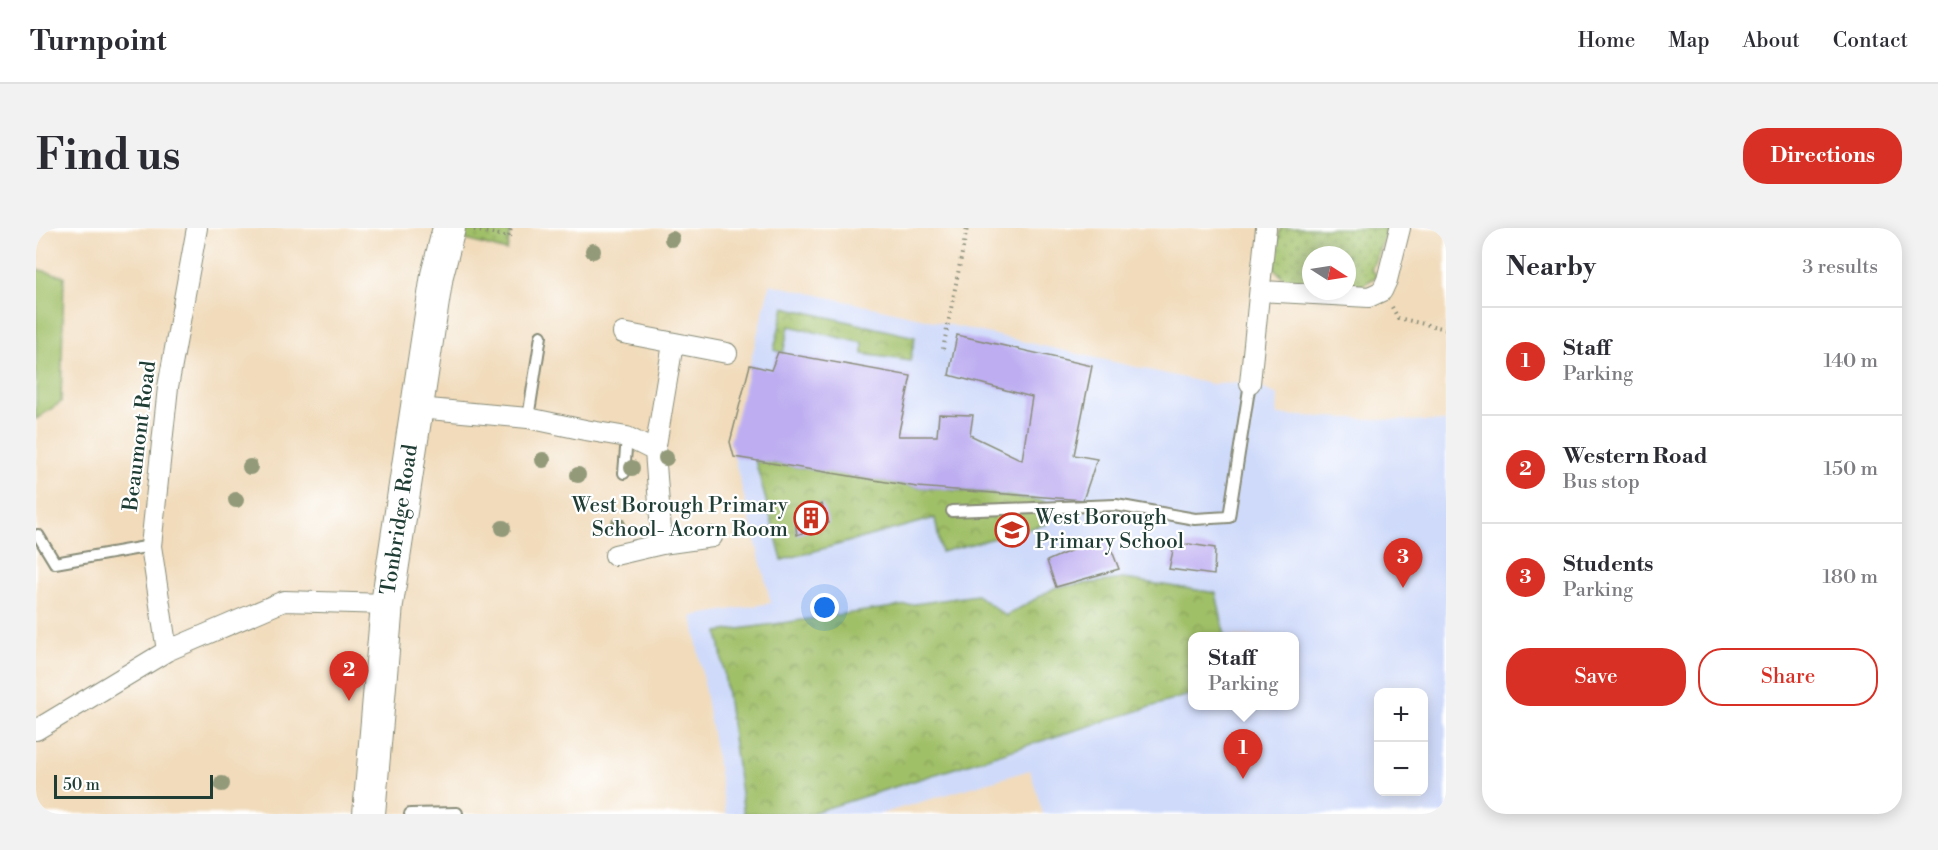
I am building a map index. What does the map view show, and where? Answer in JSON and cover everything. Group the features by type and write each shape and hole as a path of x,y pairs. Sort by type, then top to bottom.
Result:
{"main road":[{"name":"Tonbridge Road","path":"369,814 387,604 436,275 448,228"}],"street":[{"name":"Beaumont Road","path":"167,651 151,546 168,387 198,228"},
{"path":"1250,383 1266,228"},
{"path":"1261,291 1369,297 1382,291 1387,280 1400,228"},
{"path":"622,333 727,353"},
{"path":"662,544 655,451 673,344"},
{"path":"418,408 528,418 627,437 655,451"},
{"path":"615,555 662,544 712,537"},
{"path":"36,730 167,651 284,601 387,604"}],"lane":[{"path":"528,418 541,336"},
{"path":"952,512 1116,505 1195,519 1229,518 1250,383"},
{"path":"624,473 627,437"},
{"path":"38,535 55,563 151,546"},
{"path":"410,814 457,813"}],"path":[{"path":"464,228 509,237 512,228"},
{"path":"943,349 967,228"},
{"path":"1382,291 1398,318 1446,329"}],"shaded area":[{"name":"West Borough Primary School","path":"770,284 1211,384 1250,383 1278,395 1277,415 1446,422 1446,814 1043,814 1030,770 880,814 726,814 692,616 771,603 730,442"}],"green space":[{"path":"457,228 511,228 507,251 455,237"},
{"path":"1281,228 1388,228 1371,270 1376,277 1358,288 1356,288 1356,246 1302,246 1302,284 1286,281 1274,268"},
{"path":"36,269 64,276 61,402 36,419"},
{"path":"784,307 915,337 910,361 863,354 863,343 789,326 783,353 774,350"},
{"path":"755,460 917,487 1044,501 1047,524 941,552 935,518 782,560"},
{"path":"1124,579 1216,593 1224,632 1188,632 1188,695 808,814 744,814 718,632 977,595 1006,616 1056,587"}],"building":[{"name":"West Borough Primary School","path":"957,335 1092,366 1074,455 1097,459 1083,500 917,487 734,457 730,442 750,365 771,370 778,352 911,376 898,436 937,436 939,414 973,415 970,435 1022,460 1032,397 949,375"},
{"name":"West Borough Primary School- Acorn Room","path":"822,504 829,523 797,535 794,513"},
{"path":"1107,538 1119,569 1056,587 1047,561 1095,540"},
{"path":"1189,544 1215,548 1214,575 1169,569 1174,546"}],"place":[{"name":"West Borough Primary School- Acorn Room","path":"811,518"},
{"name":"West Borough Primary School","path":"1012,530"},
{"name":"Students","path":"1403,588"},
{"name":"Western Road","path":"349,701"},
{"name":"Staff","path":"1243,779"}]}
